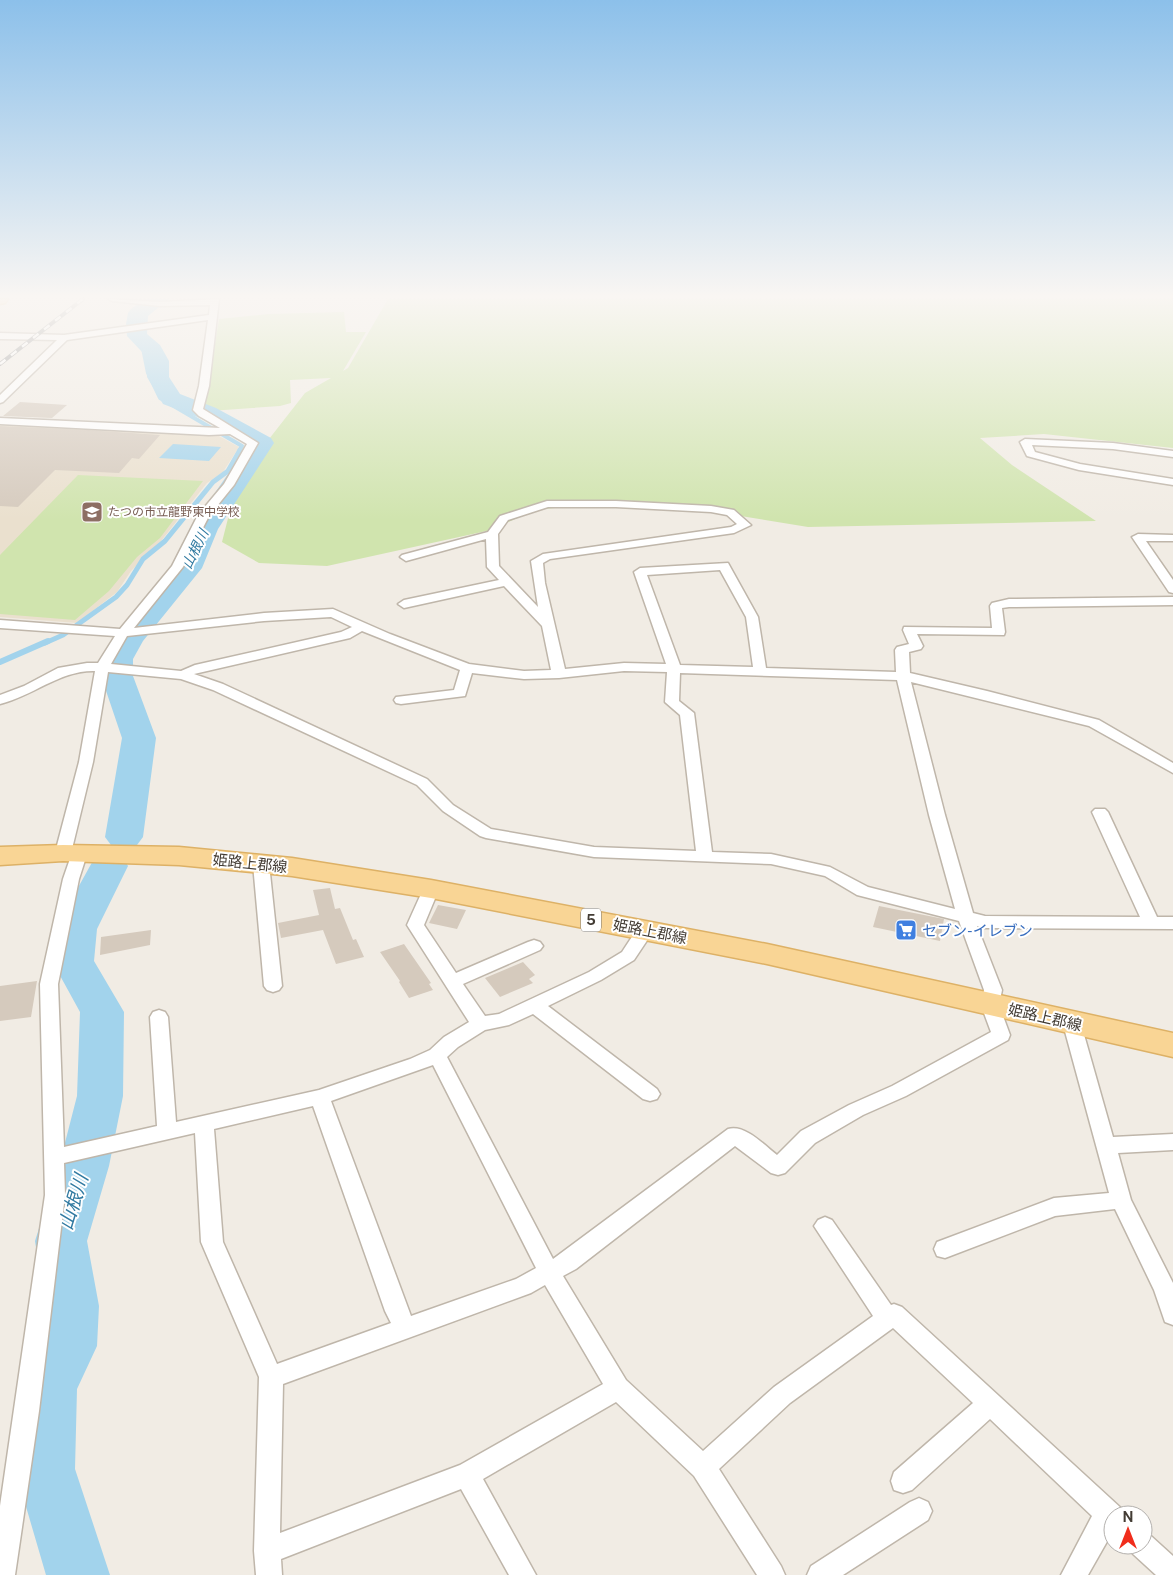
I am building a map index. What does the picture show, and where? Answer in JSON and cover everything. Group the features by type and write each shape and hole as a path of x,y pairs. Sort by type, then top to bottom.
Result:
{"main road":[{"name":"姫路上郡線","path":"0,856 71,854 179,856 292,867 430,889 767,954 1072,1024 1173,1045"}],"street":[{"path":"0,400 28,372"},
{"path":"2,1575 27,1411 55,1195 49,984 71,879 71,854 86,762 123,633 177,567 204,515 229,485 253,444 198,410 206,372"},
{"path":"0,421 209,432 230,430"},
{"path":"1173,454 1113,446 1024,442 1031,454 1079,467 1173,482"},
{"path":"406,557 492,534 504,518 547,504 616,504 711,509 730,512 745,525 734,530 547,556 537,561 539,583 559,674"},
{"path":"492,534 493,567 548,625"},
{"path":"1173,538 1138,538 1173,589"},
{"path":"704,855 687,713 672,702 674,668 640,572 724,566 752,617 760,670"},
{"path":"404,604 507,582"},
{"path":"271,1378 523,1286 549,1273 568,1262 735,1135 778,1167 808,1137 856,1110 900,1091 1001,1035 990,1005 993,990 966,918 937,815 903,676 902,650 916,646 909,630 999,632 996,606 1008,603 1173,601"},
{"path":"0,624 123,633 313,613 334,613 385,638 468,668 524,674 559,674 624,667 903,676 987,695 1094,723 1173,769"},
{"path":"183,674 195,669 345,635 363,626"},
{"path":"0,700 29,689 63,671 87,667 183,674 218,687 422,782 448,808 486,833 594,852 771,859 830,872 863,891 985,922 1173,923"},
{"path":"401,700 460,693 468,668"},
{"path":"1100,812 1150,923"},
{"path":"261,864 272,986"},
{"path":"430,889 415,925 480,1024"},
{"path":"54,1157 320,1097 416,1064 437,1055 451,1042 480,1024 503,1020 595,976 628,956 645,930"},
{"path":"452,982 534,946"},
{"path":"534,1005 650,1094"},
{"path":"159,1017 168,1132"},
{"path":"1072,1024 1121,1200 1165,1289 1173,1315"},
{"path":"437,1055 549,1273 618,1388 703,1467 772,1575"},
{"path":"320,1097 396,1311 405,1328"},
{"path":"204,1124 212,1242 271,1378 268,1563 467,1475 618,1388"},
{"path":"1106,1145 1173,1142"},
{"path":"945,1249 1054,1207 1121,1200"},
{"path":"825,1226 888,1318"},
{"path":"703,1467 782,1395 894,1314 1103,1509"},
{"path":"903,1481 990,1404"},
{"path":"467,1475 523,1575"},
{"path":"820,1575 919,1511"},
{"path":"1074,1575 1103,1527"},
{"path":"1153,1555 1173,1573"}],"shaded area":[{"name":"たつの市立龍野東中学校","path":"0,424 219,436 239,447 223,472 207,483 161,541 131,571 117,592 77,623 0,617"}],"green space":[{"path":"210,372 1173,372 1173,448 1044,434 980,438 1012,465 1096,521 808,527 691,508 614,502 535,510 491,530 327,566 259,563 222,542 236,487 244,471 305,393 331,378 290,380 291,403 280,406 210,411 211,408 205,406"},
{"path":"78,475 203,481 160,538 137,557 109,591 75,620 0,614 0,555"}],"water":[{"path":"173,444 221,447 209,461 159,458"}],"building":[{"path":"20,402 67,405 52,418 3,416"},
{"path":"0,426 160,435 139,459 132,458 119,473 55,470 18,507 0,506"},
{"path":"330,888 335,909 340,908 353,940 356,939 364,957 336,964 323,930 281,938 278,923 319,915 313,890"},
{"path":"438,905 466,910 457,929 429,923"},
{"path":"879,906 944,919 940,941 873,927"},
{"path":"151,930 150,945 100,955 101,937"},
{"path":"404,944 431,983 429,984 433,990 409,998 380,952"},
{"path":"523,962 535,975 529,979 533,983 500,997 485,978"},
{"path":"37,981 31,1017 0,1021 0,986"}],"waterway":[{"path":"148,372 160,398 242,446 239,451"},
{"name":"山根川","path":"124,837 139,738 117,676 117,659 129,638 188,568 204,529 262,443 208,413 171,399 158,377 158,372"},
{"path":"45,643 63,635 116,597 127,585 143,559 165,541 213,482 228,471 240,450"},
{"path":"0,662 48,641"},
{"name":"山根川","path":"78,1575 45,1469 49,1389 69,1346 72,1306 61,1241 84,1166 100,1096 102,1012 73,961 76,929 109,866"}],"place":[{"name":"たつの市立龍野東中学校","path":"92,512"},
{"name":"セブン-イレブン","path":"906,930"}]}
